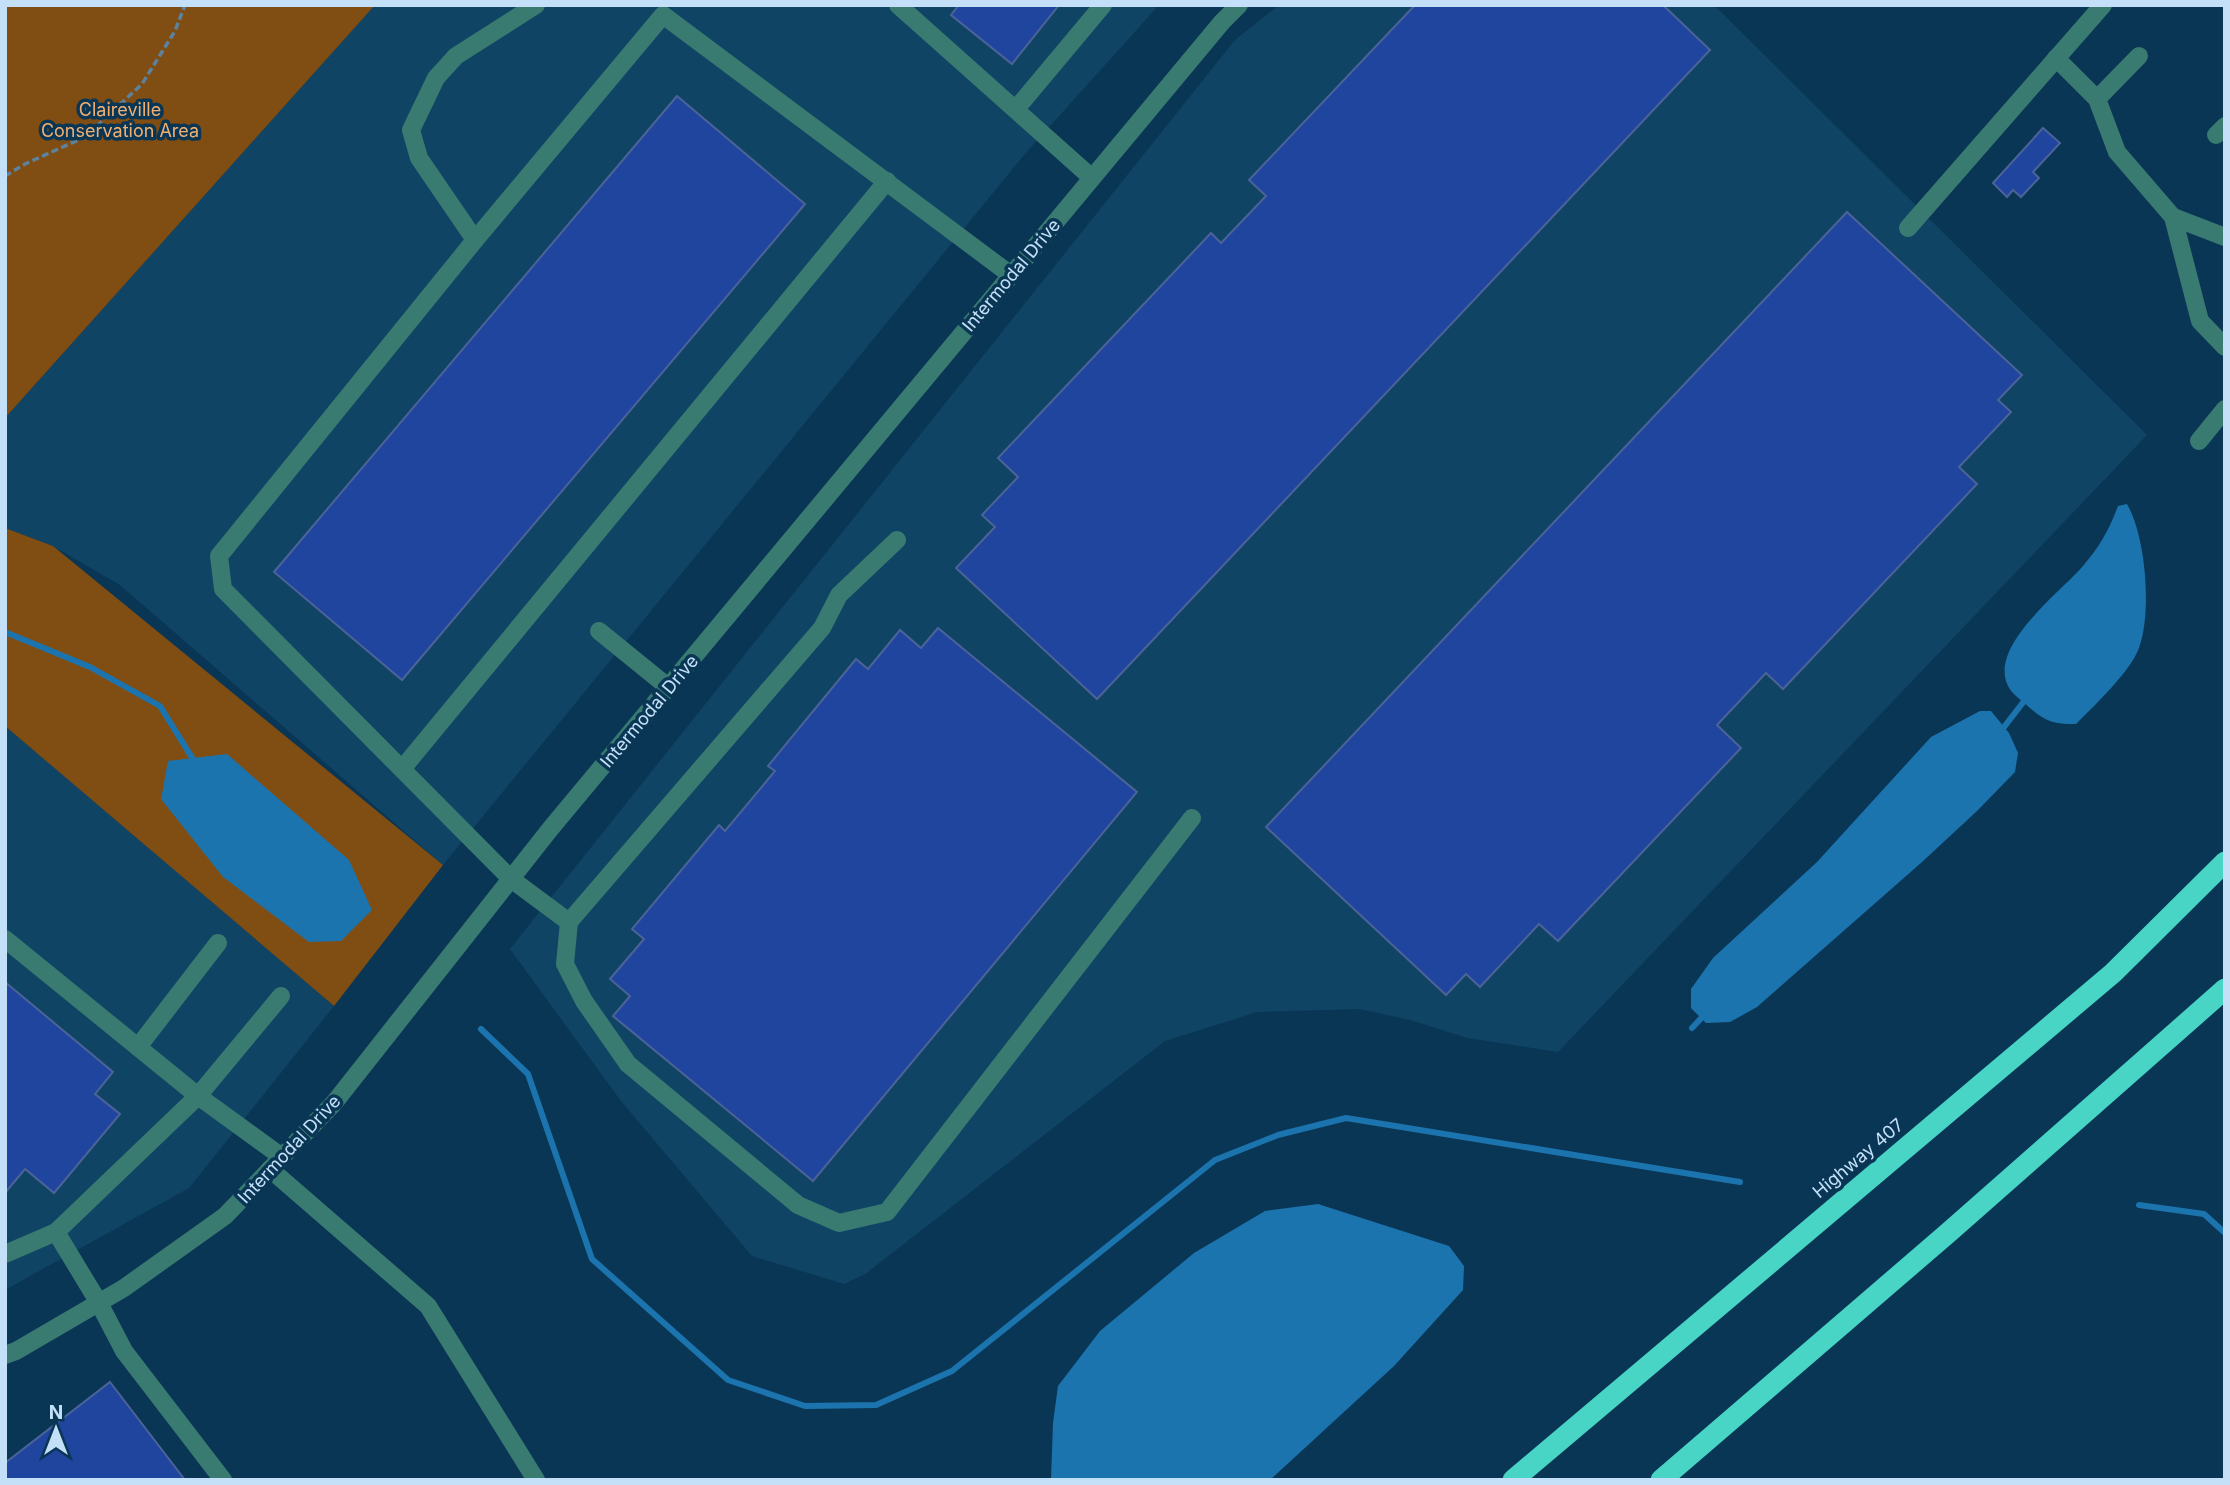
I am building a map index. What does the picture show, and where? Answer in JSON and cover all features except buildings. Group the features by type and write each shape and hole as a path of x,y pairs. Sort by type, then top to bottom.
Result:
{"highway":[{"name":"Highway 407","path":"1513,1480 2113,973 2225,862"},
{"path":"1661,1480 1948,1233 2225,989"}],"street":[{"path":"475,240 419,158 411,130 436,78 456,56 536,5"},
{"path":"898,5 1092,178"},
{"path":"1016,109 1103,5"},
{"name":"Intermodal Drive","path":"5,1355 124,1288 225,1216 334,1103 511,878 668,687 1222,22 1239,5"},
{"path":"1908,228 2103,5"},
{"path":"569,922 511,878 223,589 219,556 475,240 656,10 1011,275"},
{"path":"2098,99 2139,56"},
{"path":"2056,58 2098,99 2117,152 2173,217 2200,321 2225,347"},
{"path":"402,769 887,181"},
{"path":"2173,217 2225,237"},
{"path":"2199,441 2225,409"},
{"path":"897,540 839,595 822,628 569,922 565,964 584,1000 628,1064 798,1205 839,1223 887,1212 1192,818"},
{"path":"599,631 668,687"},
{"path":"5,939 276,1163 428,1306 536,1480"},
{"path":"138,1047 218,943"},
{"path":"5,1254 56,1232 198,1096 281,996"},
{"path":"56,1232 99,1303 124,1351 223,1480"}],"path":[{"path":"5,176 25,164 85,138 142,84 175,31 185,5"}],"shaded area":[{"path":"375,5 1159,5 1024,155 443,865 120,585 53,546 5,528 5,418"},
{"path":"1279,5 1714,5 2147,435 1558,1052 1468,1038 1410,1020 1360,1009 1257,1012 1165,1041 865,1274 844,1284 752,1256 621,1101 510,949 1235,40"},
{"path":"2127,504 2139,535 2145,575 2145,615 2139,648 2120,678 2076,724 2047,720 2012,692 2005,676 2006,659 2027,624 2094,552 2118,506"},
{"path":"1980,711 1991,711 2009,733 2018,753 2015,772 1922,862 1757,1007 1730,1022 1706,1023 1691,1008 1691,989 1713,958 1817,862 1931,737"},
{"path":"5,726 334,1006 189,1188 5,1290"},
{"path":"227,754 349,860 372,910 341,941 309,942 223,877 161,799 168,761"},
{"path":"1318,1204 1449,1246 1464,1266 1463,1290 1394,1366 1270,1480 1051,1480 1053,1423 1058,1386 1100,1331 1194,1253 1265,1211"}],"green space":[{"name":"Claireville Conservation Area","path":"5,5 375,5 5,418"},
{"path":"5,528 53,546 443,865 334,1006 5,726"}],"waterway":[{"path":"5,632 90,667 160,706 196,764"},
{"path":"2001,731 2028,696"},
{"path":"1692,1028 1707,1012"},
{"path":"481,1029 528,1074 592,1259 728,1380 805,1406 876,1405 952,1371 1215,1160 1278,1135 1346,1118 1740,1182"},
{"path":"2139,1205 2204,1214 2225,1233"}]}
